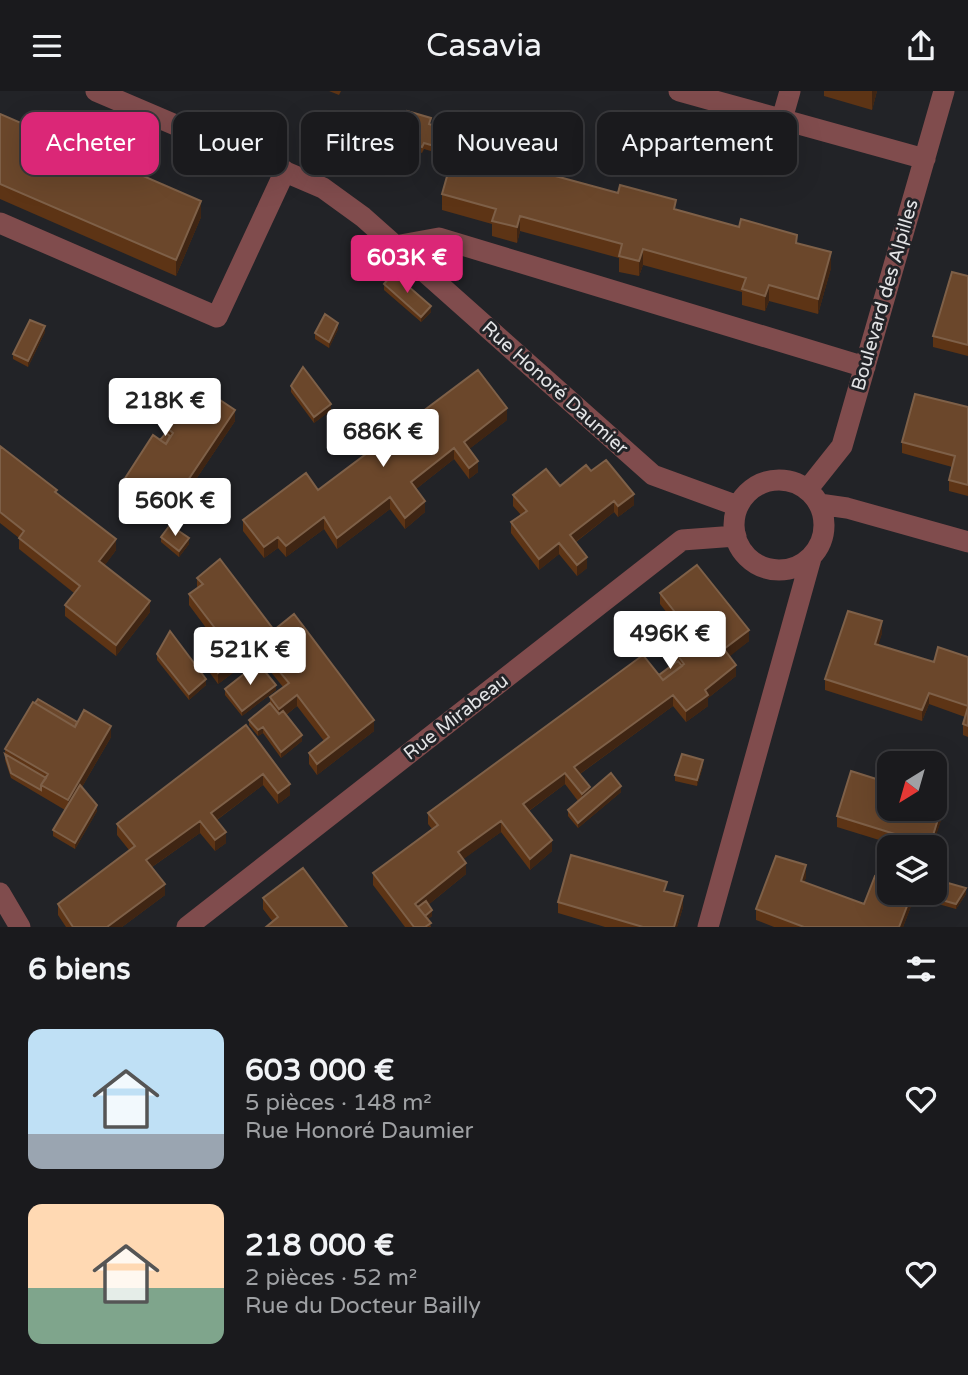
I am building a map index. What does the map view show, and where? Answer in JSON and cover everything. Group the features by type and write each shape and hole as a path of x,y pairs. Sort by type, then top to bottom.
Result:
{"street":[{"name":"Rue Honoré Daumier","path":"96,91 173,124"},
{"path":"679,91 756,112"},
{"path":"784,112 790,91"},
{"name":"Boulevard des Alpilles","path":"813,497 842,446 944,91"},
{"path":"797,123 925,159"},
{"name":"Rue Honoré Daumier","path":"287,172 323,188 396,246 653,475 738,506"},
{"path":"0,223 217,317 283,175"},
{"path":"396,246 439,238 864,367"},
{"path":"811,558 790,569 768,569 751,561 736,536 734,521 738,506 747,493 763,483 793,482 813,497 968,542"},
{"path":"708,927 811,558 824,534 824,519 813,497"},
{"name":"Rue Mirabeau","path":"187,927 682,540 736,536"},
{"path":"0,893 20,927"}],"building":[{"path":"0,114 21,123 21,175 141,175 201,201 176,260 0,184"},
{"path":"419,114 431,118 429,124 433,125 433,146 424,143 422,147 419,146"},
{"path":"447,175 552,175 618,193 620,185 676,200 674,209 739,227 741,219 797,235 796,243 831,252 818,299 769,285 765,296 742,289 746,278 643,249 639,261 619,256 622,244 520,216 517,227 492,221 496,209 442,194"},
{"path":"952,272 968,276 968,345 933,336"},
{"path":"393,273 431,306 421,317 384,284"},
{"path":"325,314 338,323 329,342 315,333"},
{"path":"30,320 45,326 28,361 13,354"},
{"path":"303,367 331,404 314,417 291,386"},
{"path":"478,370 507,408 464,442 478,461 469,468 454,448 411,482 425,501 405,518 390,497 337,538 324,517 286,546 278,537 264,547 243,520 306,473 318,490"},
{"path":"202,388 235,410 166,513 122,483 153,435 166,444 173,433 166,427 180,405 189,409"},
{"path":"915,394 968,407 968,485 949,480 955,456 902,442"},
{"path":"166,433 170,436 166,444 160,440"},
{"path":"0,446 116,539 99,561 150,601 116,645 65,605 80,586 19,538 24,531 0,512"},
{"path":"606,460 634,494 618,506 614,501 570,535 587,557 577,565 559,543 539,559 511,522 527,511 513,495 546,469 560,486 586,465 591,471"},
{"path":"170,525 189,538 179,551 161,537"},
{"path":"220,559 274,630 294,614 374,720 317,764 309,753 329,737 297,695 279,709 270,697 289,683 257,644 218,673 210,662 230,648 189,594 203,584 197,578"},
{"path":"697,565 749,630 724,649 736,665 705,690 708,695 686,711 673,695 574,767 590,787 582,794 565,773 523,804 552,840 530,859 501,821 458,852 466,863 415,904 431,923 425,927 414,927 373,873 438,825 428,813 643,655 663,680 684,664 676,653 686,646 682,641 692,634 660,593"},
{"path":"848,611 882,621 875,644 934,662 938,647 968,657 968,706 929,693 922,710 825,679"},
{"path":"170,631 206,679 189,694 157,654"},
{"path":"678,661 682,666 663,680 659,675"},
{"path":"258,663 276,685 242,711 225,689"},
{"path":"38,699 77,722 75,727 35,703"},
{"path":"33,702 75,727 84,710 111,726 68,800 41,785 48,774 5,749"},
{"path":"270,703 279,714 283,711 302,735 281,752 263,727 258,730 249,720"},
{"path":"968,707 968,726 963,724"},
{"path":"246,725 290,784 278,793 263,774 211,813 226,832 215,840 200,821 146,860 165,884 107,927 73,927 58,904 135,846 117,824"},
{"path":"5,754 46,778 41,790 11,773"},
{"path":"682,754 703,760 697,780 675,775"},
{"path":"851,771 877,779 877,821 937,821 933,835 898,835 837,816"},
{"path":"611,773 621,786 578,823 568,810"},
{"path":"80,785 97,805 75,843 53,830"},
{"path":"571,855 667,882 664,891 683,896 674,927 643,927 558,902"},
{"path":"776,856 806,865 801,881 864,904 875,876 877,877 877,905 907,905 899,927 804,927 756,909"},
{"path":"303,868 347,927 266,927 278,917 263,898"},
{"path":"947,883 966,888 956,904 947,901"},
{"path":"426,901 432,910 425,916 418,907"}]}
